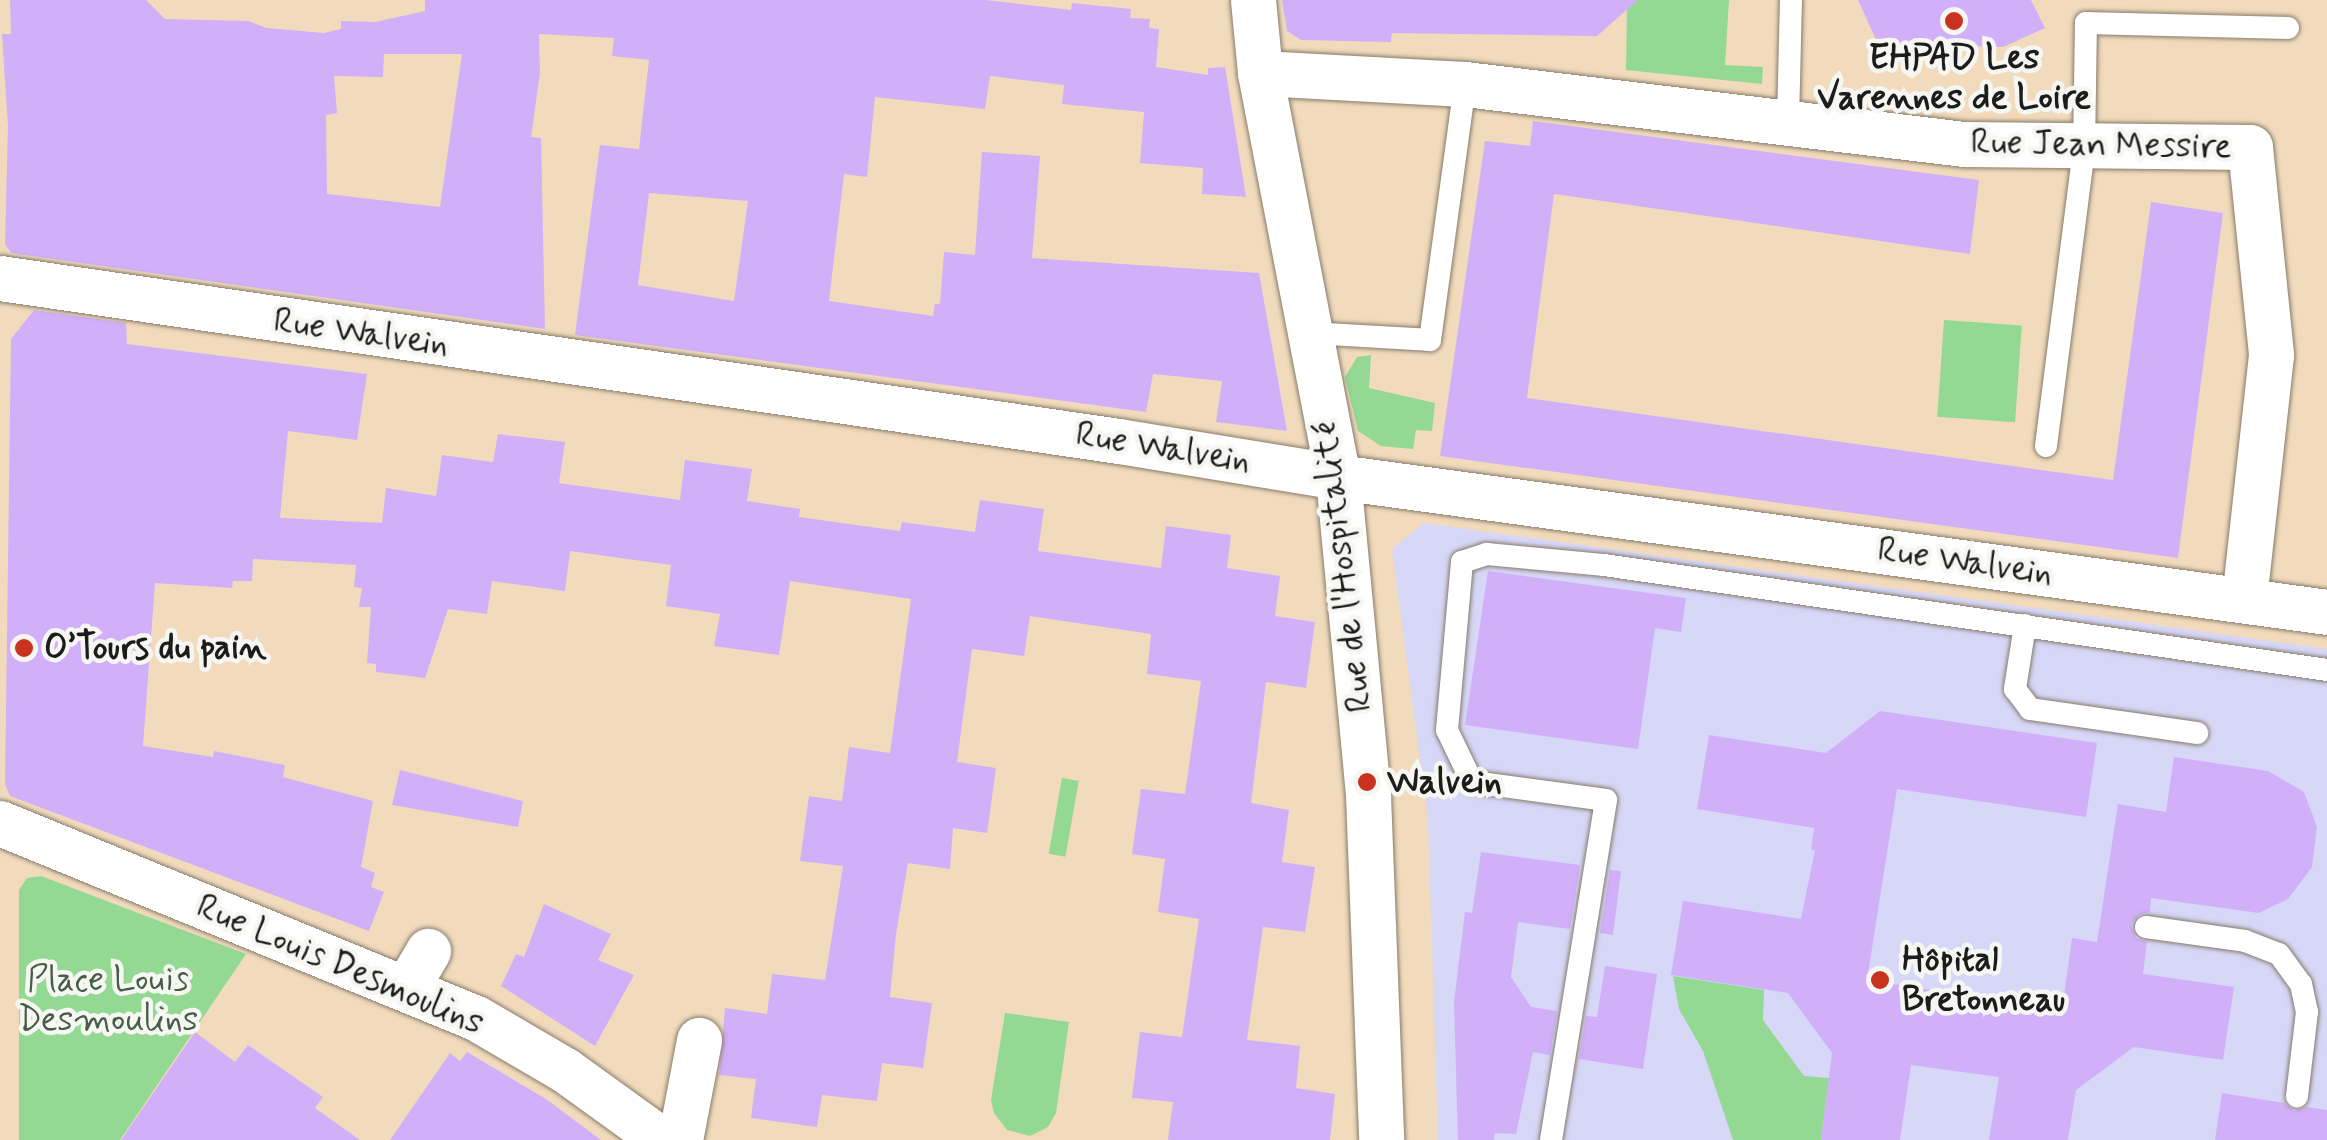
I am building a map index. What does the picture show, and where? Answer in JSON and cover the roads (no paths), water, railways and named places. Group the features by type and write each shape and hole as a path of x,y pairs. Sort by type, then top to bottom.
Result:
{"street":[{"name":"Rue de l'Hospitalité","path":"1253,0 1260,74 1338,477 1368,795 1381,1140"},
{"name":"Rue Jean Messire","path":"1260,74 1465,84 1964,144 2250,147 2271,355 2244,600"},
{"name":"Rue Walvein","path":"0,278 1120,441 1338,477 2327,612"},
{"name":"Rue Louis Desmoulins","path":"0,824 417,969 476,1018 565,1070 662,1140"},
{"path":"680,1140 699,1040"}],"lane":[{"path":"1788,122 1790,0"},
{"path":"2046,446 2084,148 2086,22 2288,28"},
{"path":"1310,333 1430,340 1465,84"},
{"path":"1552,1140 1606,800 1472,782 1447,730 1462,562 1487,554 1604,565 2327,670"},
{"path":"2025,625 2015,689 2030,709 2197,734"},
{"path":"2146,927 2245,941 2279,954 2301,984 2316,1036 2297,1096"}],"place":[{"name":"EHPAD Les Varennes de Loire","path":"1954,21"},
{"name":"O’Tours du pain","path":"24,648"},
{"name":"Walvein","path":"1367,782"},
{"name":"Hôpital Bretonneau","path":"1880,980"}],"park label":[{"name":"Place Louis Desmoulins","path":"108,1000"}]}
